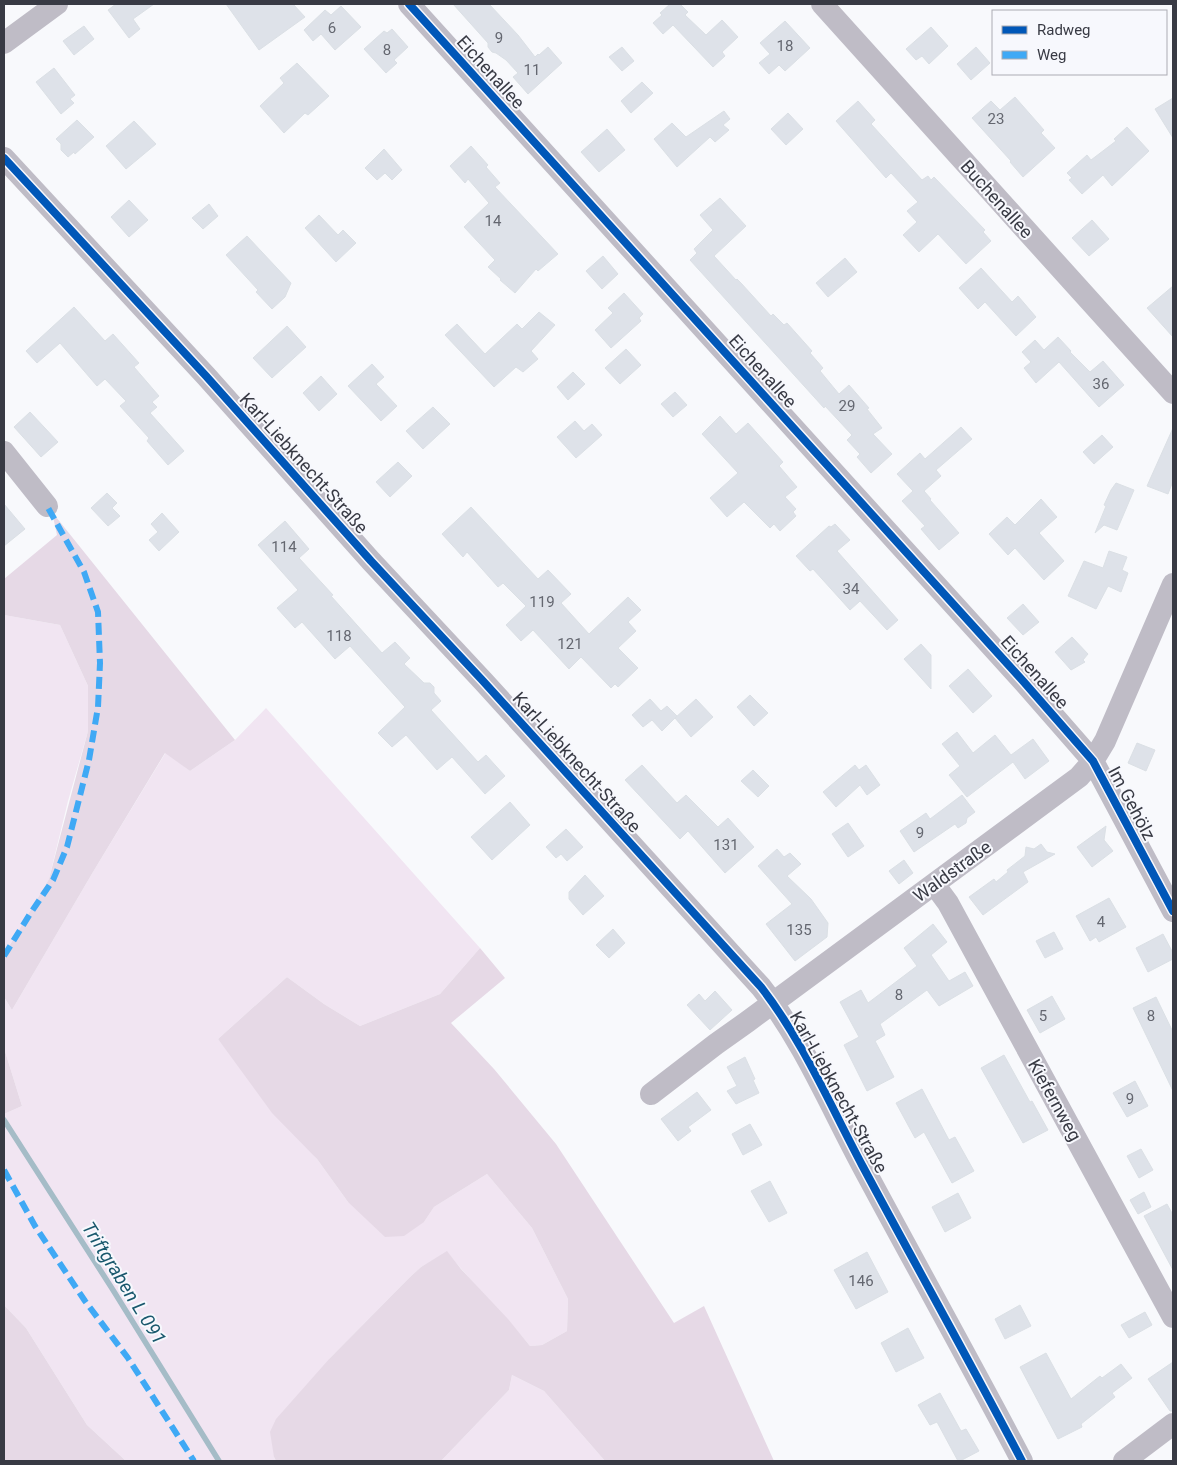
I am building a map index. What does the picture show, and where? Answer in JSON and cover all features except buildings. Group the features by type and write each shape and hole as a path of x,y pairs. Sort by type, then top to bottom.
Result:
{"street":[{"path":"4,43 57,4"},
{"name":"Eichenallee","path":"409,4 1032,691 1093,761"},
{"name":"Buchenallee","path":"822,4 1173,393"},
{"name":"Karl-Liebknecht-Straße","path":"4,158 206,376 376,566 483,681 773,1002 803,1050 861,1163 1022,1461"},
{"path":"4,452 47,506"},
{"name":"Waldstraße","path":"651,1094 716,1044 1080,777 1093,761 1109,732 1173,584"},
{"name":"Im Gehölz","path":"1093,761 1173,911"},
{"name":"Kiefernweg","path":"934,884 948,903 1173,1317"},
{"path":"1124,1461 1173,1424"}],"shaded area":[{"path":"52,512 235,740 190,771 165,753 12,1010 4,997 4,955 49,879 88,731 88,686 60,625 4,615 4,579 57,535"},
{"path":"4,615 60,625 88,686 88,731 68,801 49,879 4,955"},
{"path":"266,708 480,948 440,994 360,1026 324,1004 287,977 218,1039 317,1159 348,1202 424,1222 434,1207 487,1174 532,1228 568,1299 567,1331 542,1345 530,1346 447,1252 421,1267 330,1358 274,1457 276,1461 126,1461 87,1425 26,1328 4,1305 4,1114 22,1106 4,1048 4,997 12,1010 166,752 190,771 235,740"},
{"path":"480,948 505,978 451,1023 494,1069 556,1144 674,1323 704,1306 774,1461 605,1461 544,1391 512,1375 509,1390 441,1461 276,1461 270,1432 276,1419 330,1358 410,1277 421,1267 447,1251 530,1346 542,1345 567,1331 568,1299 532,1228 487,1174 434,1207 424,1222 404,1236 385,1237 348,1202 317,1159 272,1113 218,1039 287,977 324,1004 360,1026 440,994"},
{"path":"4,1048 22,1106 4,1114"},
{"path":"4,1305 26,1328 87,1425 126,1461 4,1461"},
{"path":"512,1375 544,1391 605,1461 441,1461 509,1390"}],"waterway":[{"name":"Triftgraben L 091","path":"4,1120 113,1290 219,1461"}],"marked path":[{"path":"4,956 53,880 67,847 89,760 98,707 100,663 98,612 84,572 47,506"},
{"path":"4,1170 35,1226 85,1301 128,1358 194,1461"}],"cycle path":[{"path":"409,4 1023,681 1093,761 1173,911"},
{"path":"4,158 206,376 371,561 483,681 761,987 803,1051 862,1165 1022,1461"}]}
